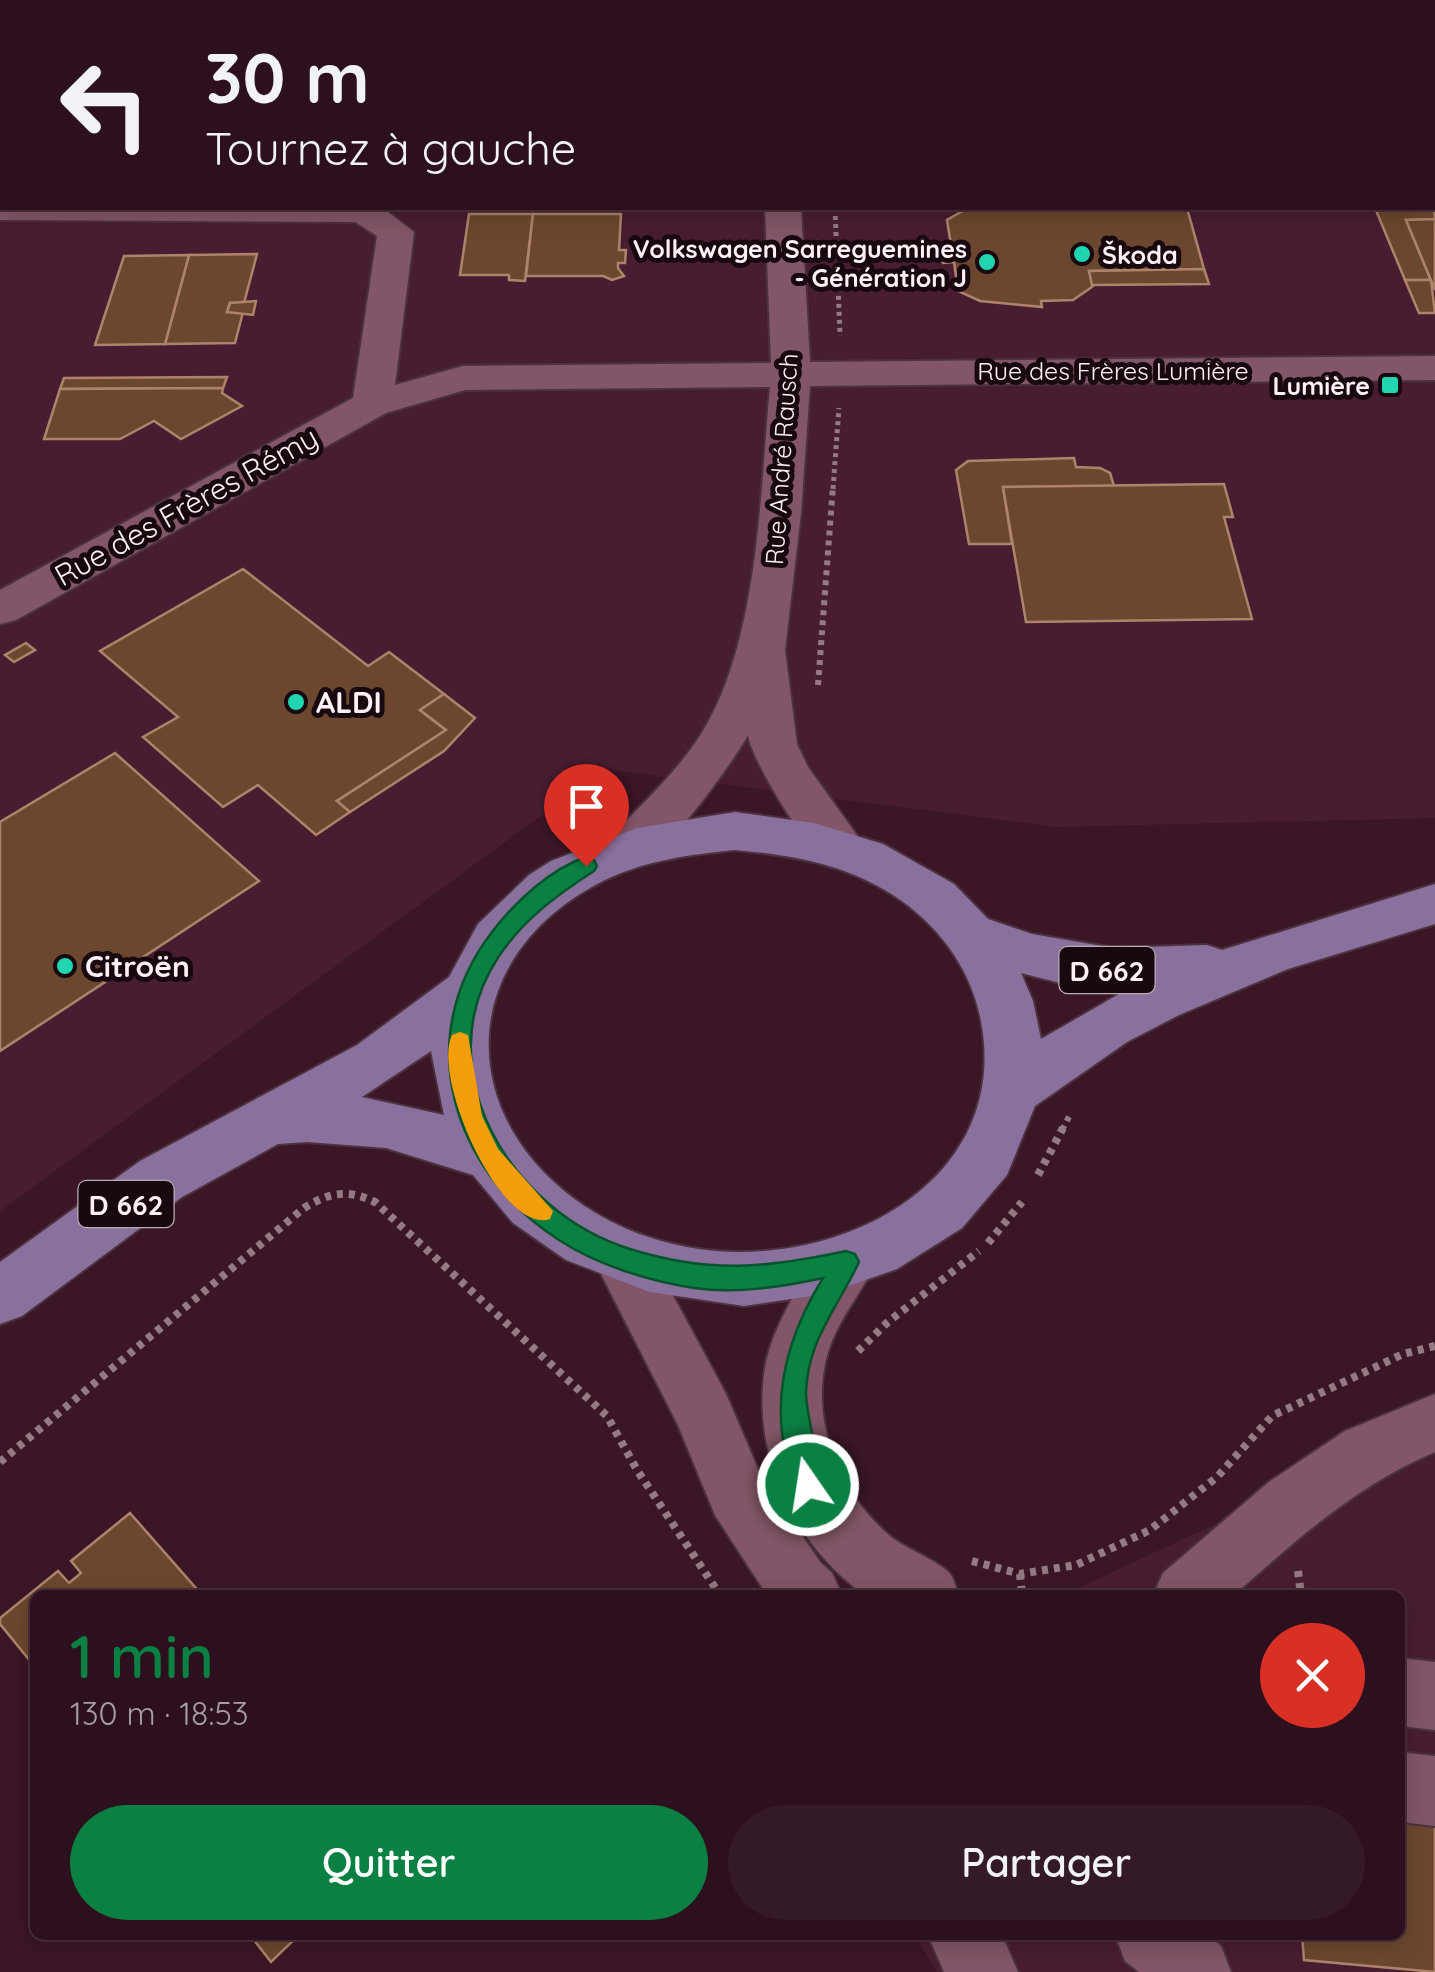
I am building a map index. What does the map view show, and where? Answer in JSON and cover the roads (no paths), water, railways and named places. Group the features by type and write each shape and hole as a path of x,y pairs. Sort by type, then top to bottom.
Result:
{"main road":[{"path":"735,831 789,835 841,848 890,869 935,898 971,934 994,970 1010,1008 1016,1049 1013,1090 994,1144 959,1192 908,1233 846,1262 773,1278 696,1277 622,1258 568,1232 523,1197 490,1156 470,1116 460,1074 460,1032 469,992 488,954 514,920 548,890 586,866 630,848 682,835 735,831"},
{"name":"D 662","path":"1013,1090 1056,1054 1103,1026 1248,963 1435,904"},
{"name":"D 662","path":"971,934 1023,955 1076,968 1135,972 1248,963"},
{"name":"D 662","path":"0,1298 160,1178 377,1061 469,992"},
{"name":"D 662","path":"260,1122 326,1116 385,1122 435,1133 490,1156"}],"street":[{"path":"391,0 449,0"},
{"path":"0,210 367,210 396,232 372,404"},
{"name":"Rue André Rausch","path":"783,210 791,372 780,513 762,650 773,744 787,774 841,848"},
{"name":"Rue des Frères Lumière","path":"791,372 1435,368"},
{"name":"Rue des Frères Rémy","path":"0,609 372,404 463,378 791,372"},
{"name":"Rue André Rausch","path":"630,848 700,771 718,744 762,650"},
{"path":"622,1258 704,1414 736,1494 804,1590"},
{"path":"846,1262 816,1311 799,1352 793,1392 797,1437 808,1485 840,1535 889,1577 916,1590"},
{"path":"1183,1590 1292,1503 1352,1461 1435,1422"},
{"path":"1405,1693 1435,1696"},
{"path":"1405,1788 1435,1791"},
{"path":"966,1940 982,1972"}],"place":[{"name":"Škoda","path":"1082,254"},
{"name":"Volkswagen Sarreguemines - Génération J","path":"987,262"},
{"name":"Lumière","path":"1390,385"},
{"name":"ALDI","path":"296,702"},
{"name":"Citroën","path":"65,966"}]}
